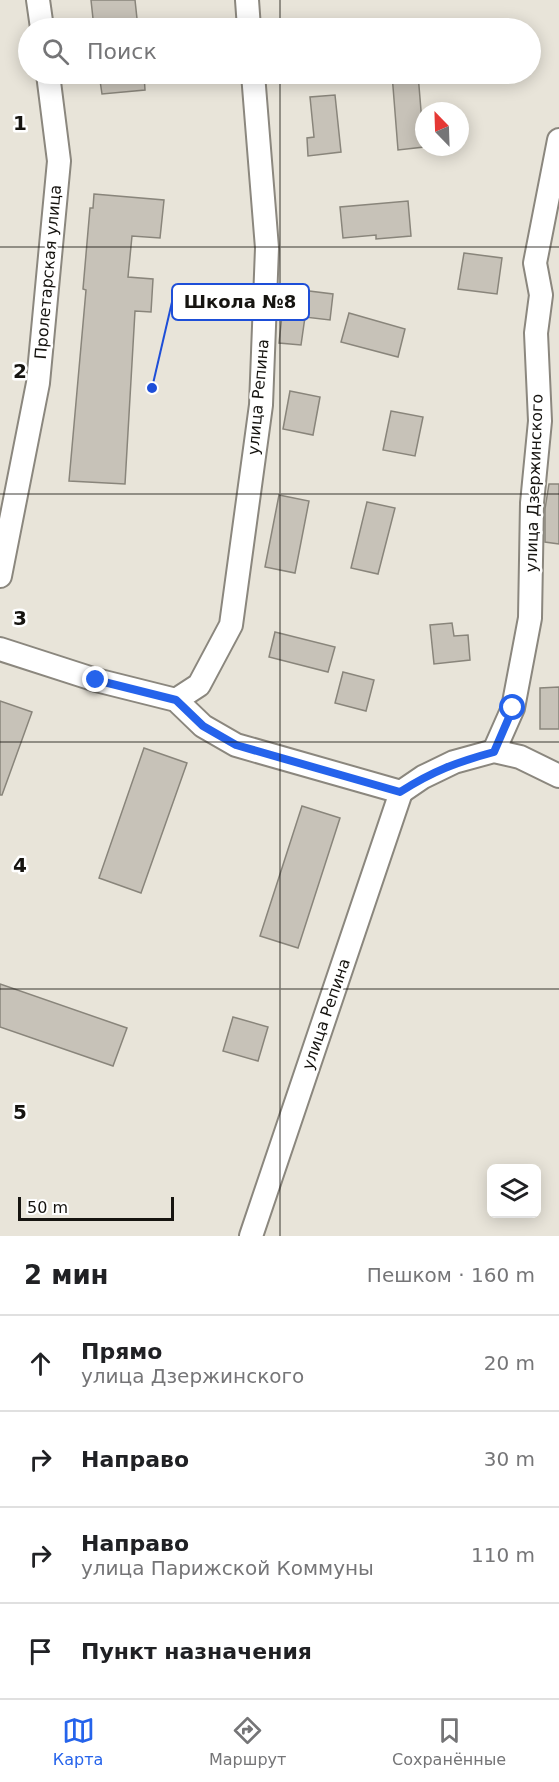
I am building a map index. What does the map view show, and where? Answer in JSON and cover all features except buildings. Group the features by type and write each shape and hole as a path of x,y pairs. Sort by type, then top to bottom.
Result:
{"street":[{"path":"38,0 41,18"},
{"path":"246,0 248,18"},
{"name":"Пролетарская улица","path":"0,576 38,383 59,161 49,84"},
{"name":"улица Репина","path":"176,700 199,685 231,625 261,405 267,248 254,84"},
{"name":"улица Дзержинского","path":"494,752 513,708 530,618 532,503 540,421 536,333 541,295 535,263 559,140"},
{"path":"0,649 96,680 176,700 203,726 236,745 400,792 423,777 454,762 494,752 520,758 559,776"},
{"name":"улица Репина","path":"251,1236 400,792"}],"place":[{"name":"Школа №8","path":"152,388"}],"route":[{"path":"96,680 176,700 203,726 236,745 400,792 423,777 454,762 494,752 513,708"}]}
